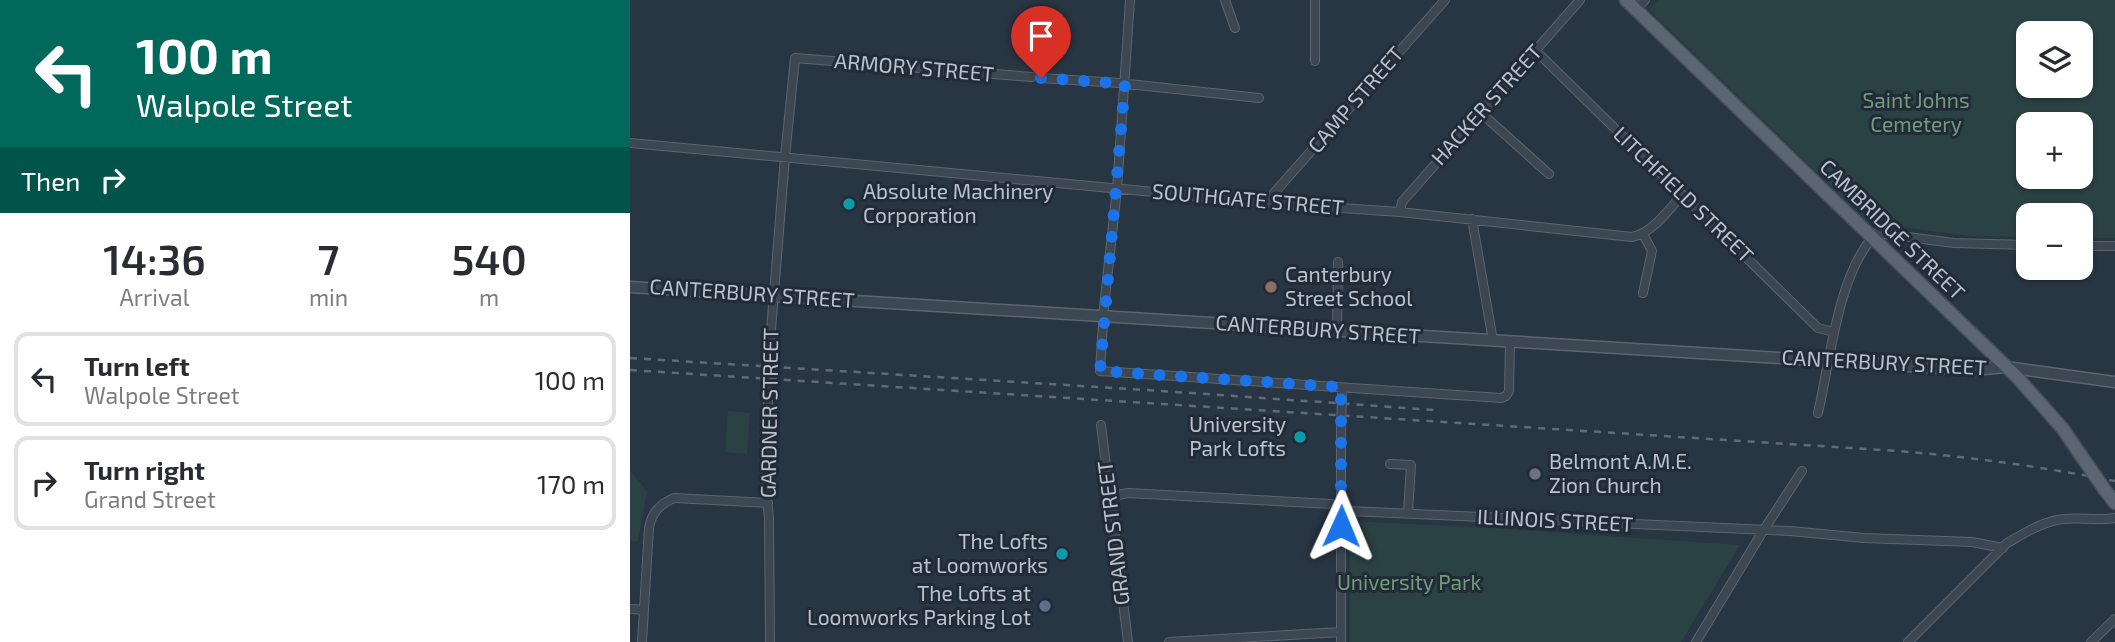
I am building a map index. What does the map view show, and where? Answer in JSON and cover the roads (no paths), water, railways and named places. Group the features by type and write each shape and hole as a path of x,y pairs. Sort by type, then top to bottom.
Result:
{"main road":[{"name":"CAMBRIDGE STREET","path":"1626,0 1641,5 1871,238 2034,394 2063,429 2115,503"}],"street":[{"path":"1130,0 1117,189 1100,371 1342,390 1501,398 1509,391 1510,342"},
{"path":"1225,0 1234,28"},
{"path":"1315,0 1315,61"},
{"name":"CAMP STREET","path":"1271,203 1274,193 1445,0"},
{"name":"HACKER STREET","path":"1400,212 1402,202 1580,0"},
{"name":"LITCHFIELD STREET","path":"1536,51 1818,328 1834,331"},
{"name":"ARMORY STREET","path":"795,58 1125,84 1259,98"},
{"name":"GARDNER STREET","path":"770,642 766,486 769,365 795,58"},
{"path":"1480,112 1549,174"},
{"name":"SOUTHGATE STREET","path":"630,143 1271,203 1400,212 1632,237 1643,234"},
{"path":"1643,293 1651,251 1643,234 1655,225 1682,195"},
{"path":"1472,219 1493,341"},
{"path":"1818,414 1834,331 1853,267 1871,238 1877,233 1954,243 2016,245"},
{"path":"2093,246 2115,246"},
{"path":"1337,332 1338,262"},
{"name":"CANTERBURY STREET","path":"630,287 1973,370 2006,367 2115,382"},
{"path":"1341,642 1342,390"},
{"name":"GRAND STREET","path":"1101,425 1128,642"},
{"path":"1390,464 1411,465 1408,513"},
{"path":"1696,642 1802,471"},
{"name":"ILLINOIS STREET","path":"1110,501 1118,495 1128,493 1166,494 1332,504 1349,511 1972,542 2003,548"},
{"path":"642,642 651,517 665,502 674,498 768,503"},
{"path":"1908,642 2003,548 2024,533 2063,519 2115,518"},
{"path":"630,609 644,610"},
{"path":"2091,642 2115,619"},
{"path":"1169,642 1341,632"}],"railway":[{"path":"630,358 1435,410"},
{"path":"630,370 1898,451 2007,463 2115,481"}],"place":[{"name":"Absolute Machinery Corporation","path":"849,204"},
{"name":"Canterbury Street School","path":"1271,287"},
{"name":"University Park Lofts","path":"1300,437"},
{"name":"Belmont A.M.E. Zion Church","path":"1535,474"},
{"name":"The Lofts at Loomworks","path":"1062,554"},
{"name":"The Lofts at Loomworks Parking Lot","path":"1045,606"}],"park label":[{"name":"Saint Johns Cemetery","path":"1916,113"},
{"name":"University Park","path":"1409,583"}]}
